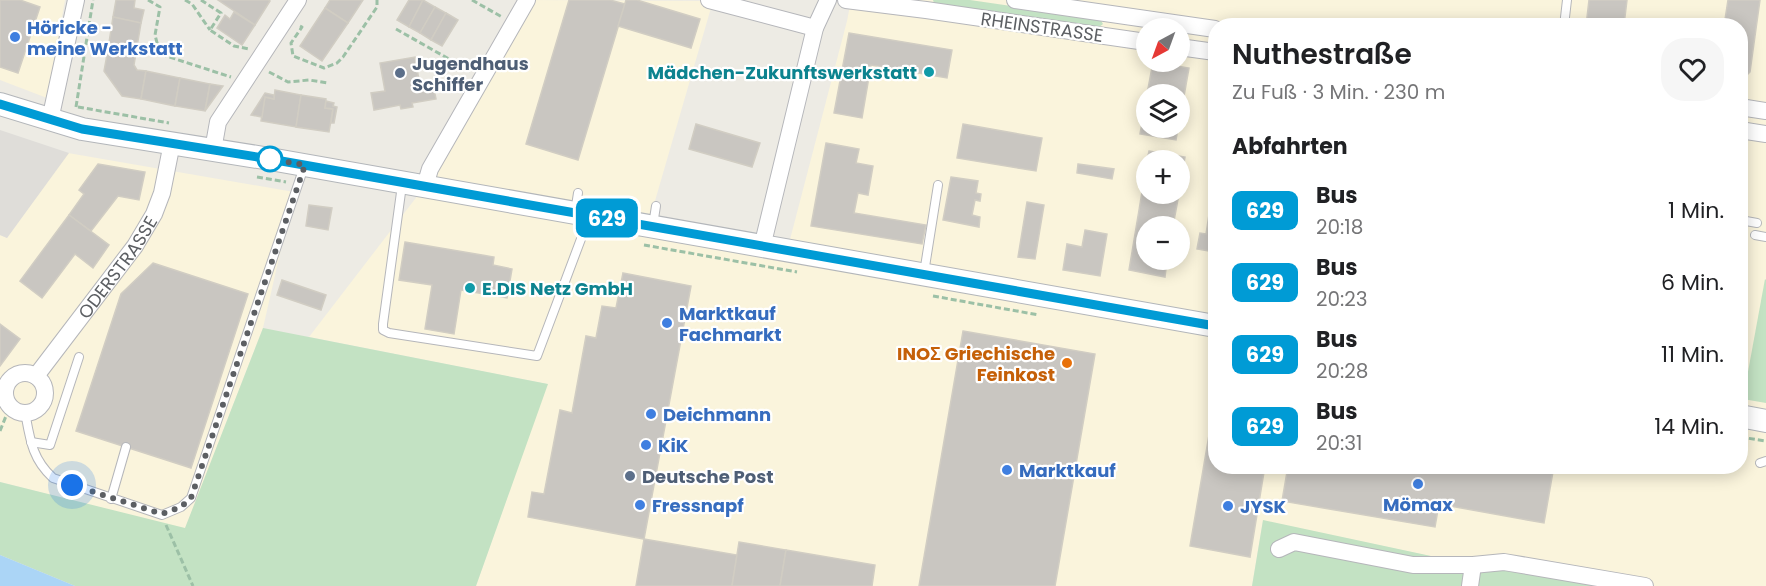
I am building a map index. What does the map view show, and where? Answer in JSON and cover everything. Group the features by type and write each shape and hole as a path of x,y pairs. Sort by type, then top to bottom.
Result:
{"main road":[{"path":"0,104 82,129 175,134 213,150 402,183 655,216 762,247 1208,325"},
{"path":"1748,418 1766,421"}],"street":[{"path":"50,120 76,0"},
{"path":"213,150 218,122 298,0"},
{"path":"425,186 430,169 527,0"},
{"path":"709,0 815,28"},
{"path":"762,247 815,28 828,0"},
{"name":"RHEINSTRASSE","path":"846,0 927,5 1136,40"},
{"name":"RHEINSTRASSE","path":"1015,0 1208,29"},
{"name":"RHEINSTRASSE","path":"1122,38 1125,16"},
{"path":"1190,49 1208,51"},
{"path":"1748,108 1766,111"},
{"path":"1748,131 1766,134"},
{"name":"ODERSTRASSE","path":"36,376 135,246 154,214 162,193 175,134"},
{"path":"21,373 36,376 45,391 44,398 35,410 17,409 5,395 7,383 21,373"},
{"path":"1279,549 1294,542 1413,565 1473,565 1504,562 1645,586"},
{"path":"1470,586 1473,565"}],"lane":[{"path":"1565,18 1567,0"},
{"path":"17,409 42,468 53,478 162,514 181,507 191,498 305,165"},
{"path":"402,183 383,330 389,333 537,356 584,231 580,207"},
{"path":"923,276 938,185"},
{"path":"1748,221 1757,223"},
{"path":"1755,235 1766,237"},
{"path":"31,442 50,445 79,357"},
{"path":"111,499 126,447"}],"path":[{"path":"93,0 76,107 175,134"},
{"path":"148,0 160,7 155,35 160,54 232,78"},
{"path":"185,0 192,4 210,30 234,46 251,49"},
{"path":"201,0 221,13 210,30"},
{"path":"296,23 302,27 291,43 294,57 324,68 337,63 343,57 377,7 377,0"},
{"path":"472,0 514,23"},
{"path":"396,29 482,78"},
{"path":"265,70 288,82 309,80 328,83"},
{"path":"0,431 17,409"},
{"path":"1748,438 1766,441"},
{"path":"162,514 193,586"}],"shaded area":[{"path":"0,0 65,0 47,98 0,80"},
{"path":"527,0 713,1 648,225 787,251 851,0 1766,0 1766,586 1645,586 1473,565 1263,521 1252,586 476,586 547,384 309,337 425,186"},
{"path":"0,130 69,153 7,238 0,235"},
{"path":"68,153 294,192 263,328 185,529 0,482 0,235 7,238"}],"green space":[{"path":"933,0 970,0 1100,19 1103,24 1098,28 935,6"},
{"path":"1765,279 1766,403 1748,400 1748,372"},
{"path":"263,328 548,384 476,586 75,586 0,555 0,482 185,528"},
{"path":"1263,520 1473,565 1645,586 1252,586"}],"water":[{"path":"0,555 75,586 0,586"}],"building":[{"name":"Höricke - meine Werkstatt","path":"0,0 20,0 40,7 18,73 0,67"},
{"path":"116,0 135,0 134,8 144,10 141,23 113,17"},
{"path":"218,0 268,0 270,1 255,25"},
{"path":"330,0 363,0 348,23 325,8"},
{"path":"409,0 423,0 409,27 397,20"},
{"path":"423,0 435,7 420,33 409,27"},
{"path":"569,0 610,0 625,4 578,160 526,144"},
{"path":"626,0 637,0 700,19 691,48 618,26"},
{"path":"1589,0 1627,0 1625,18 1587,18"},
{"path":"1728,0 1760,0 1748,74 1748,18 1725,18"},
{"path":"435,7 446,13 431,40 420,33"},
{"path":"325,8 348,23 322,61 300,46"},
{"path":"234,12 255,25 242,45 217,28 225,15 230,19"},
{"path":"446,13 458,20 442,46 431,40"},
{"path":"113,17 141,23 136,53 108,49"},
{"name":"Mädchen-Zukunftswerkstatt","path":"849,33 952,50 947,78 871,65 862,118 834,113"},
{"path":"108,49 136,53 134,65 137,70 146,71 141,99 122,96 104,71"},
{"name":"Jugendhaus Schiffer","path":"415,57 420,86 433,84 436,99 412,103 413,107 401,109 400,105 374,110 371,93 385,91 380,63"},
{"path":"146,71 180,78 175,106 141,99"},
{"path":"1151,72 1188,72 1186,84 1149,84"},
{"path":"180,78 210,84 205,111 175,106"},
{"path":"210,84 223,86 205,111"},
{"path":"275,90 301,95 296,127 261,121 265,97 274,99"},
{"path":"265,93 274,95 274,99 265,97 262,117 251,115"},
{"path":"301,95 326,99 325,108 333,109 329,132 296,127"},
{"path":"326,101 334,103 333,106 337,107 334,123 331,123 333,109 325,108"},
{"path":"696,124 760,143 752,167 689,149"},
{"path":"963,124 1042,138 1036,171 957,158"},
{"path":"826,143 859,149 856,163 873,166 868,195 858,193 854,213 926,225 922,244 811,226"},
{"path":"98,164 145,172 139,200 118,196 91,231 69,215 84,194 79,190"},
{"path":"1078,164 1114,169 1112,179 1077,173"},
{"path":"951,177 978,181 976,193 981,194 980,201 975,200 972,215 980,217 979,227 943,220"},
{"path":"1027,202 1044,205 1035,259 1018,257"},
{"path":"1140,204 1177,204 1175,216 1138,216"},
{"path":"309,205 332,208 328,230 306,226"},
{"path":"69,215 109,245 93,268 75,254 42,298 20,281"},
{"path":"1208,221 1208,251 1197,249 1200,233 1206,234"},
{"path":"1136,228 1136,270 1166,270 1165,277 1129,270"},
{"path":"1085,230 1107,234 1100,276 1063,270 1067,244 1082,247"},
{"name":"E.DIS Netz GmbH","path":"405,242 494,257 493,265 512,269 507,298 461,290 454,334 425,329 432,285 399,280"},
{"path":"153,263 248,294 191,468 76,431 121,294"},
{"path":"623,273 691,286 644,539 528,517 532,492 544,494 560,410 572,413 586,336 596,338 602,306 616,308"},
{"path":"282,280 326,295 321,310 277,295"},
{"path":"0,324 20,339 0,366"},
{"name":"Marktkauf","path":"963,331 1095,354 1055,586 919,586"},
{"name":"JYSK","path":"1208,441 1208,474 1264,474 1250,557 1190,546"},
{"name":"Mömax","path":"1287,474 1553,474 1544,523 1439,504 1435,527 1282,501"},
{"path":"644,539 737,555 732,586 636,586"},
{"path":"739,542 786,550 780,586 732,586"},
{"path":"786,550 875,565 872,586 780,586"}],"bus line":[{"name":"629","path":"0,104 82,129 270,159 1208,325"}],"place":[{"name":"Höricke - meine Werkstatt","path":"15,37"},
{"name":"Mädchen-Zukunftswerkstatt","path":"929,72"},
{"name":"Jugendhaus Schiffer","path":"400,73"},
{"name":"E.DIS Netz GmbH","path":"470,288"},
{"name":"Marktkauf Fachmarkt","path":"667,323"},
{"name":"INOΣ Griechische Feinkost","path":"1067,363"},
{"name":"Deichmann","path":"651,414"},
{"name":"KiK","path":"646,445"},
{"name":"Marktkauf","path":"1007,470"},
{"name":"Deutsche Post","path":"630,476"},
{"name":"Mömax","path":"1418,484"},
{"name":"Fressnapf","path":"640,505"},
{"name":"JYSK","path":"1228,506"}],"route":[{"path":"72,485 162,514 181,507 191,498 305,165 270,159"}]}
